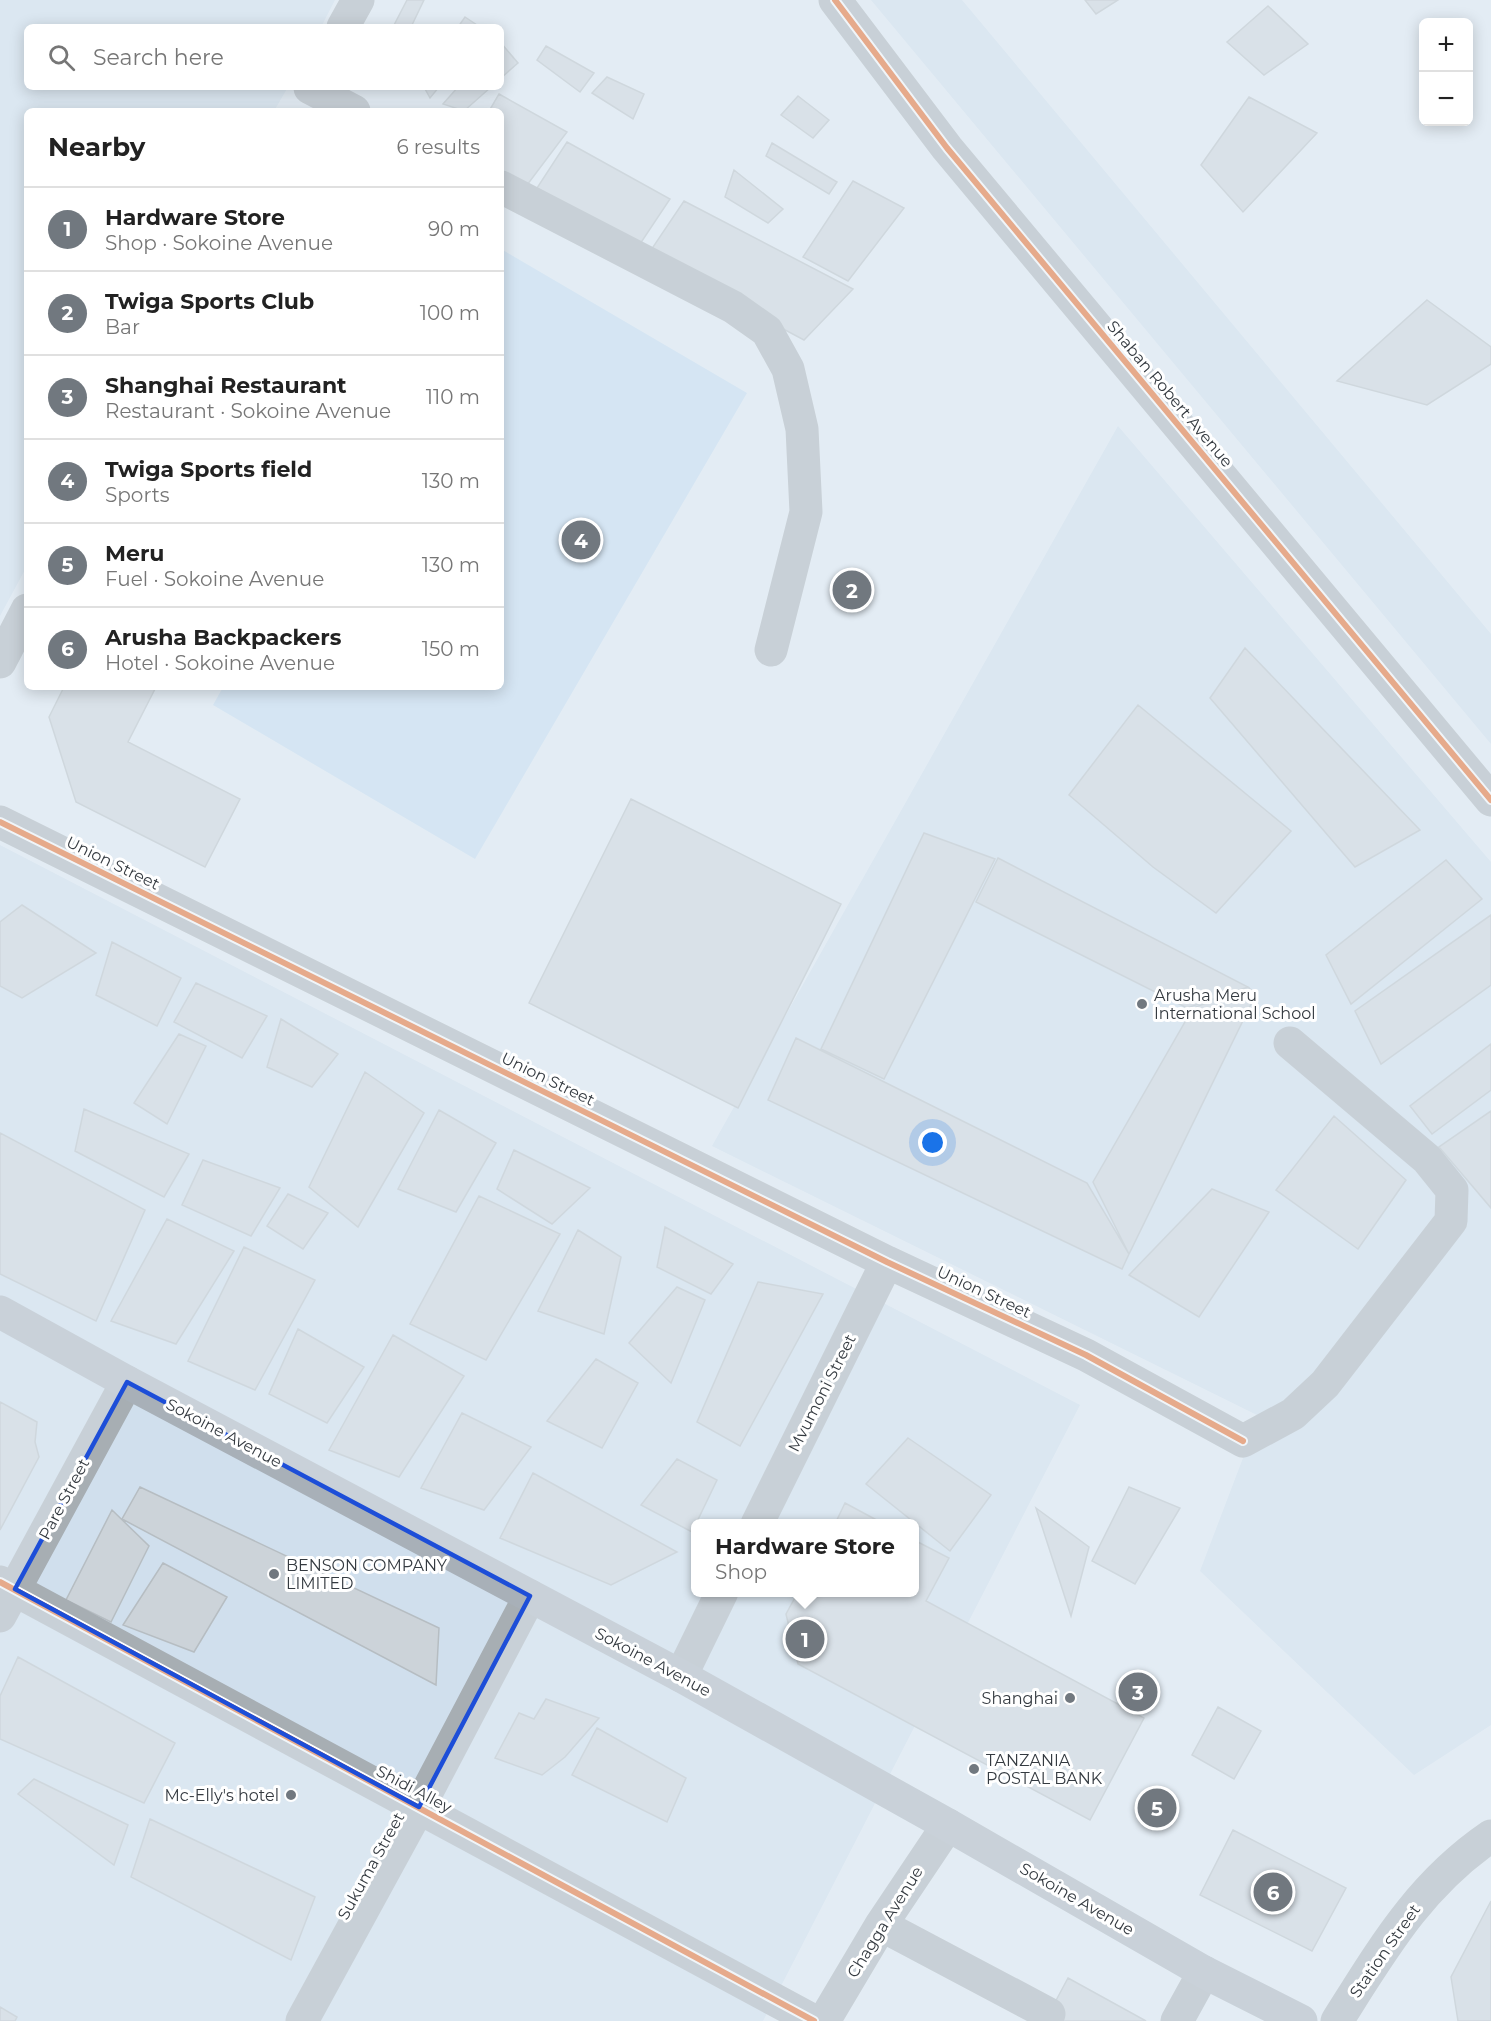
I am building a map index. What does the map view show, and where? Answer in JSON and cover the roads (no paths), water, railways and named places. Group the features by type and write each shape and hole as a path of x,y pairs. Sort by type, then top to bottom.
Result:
{"main road":[{"name":"Sokoine Avenue","path":"0,1312 127,1382 681,1676 948,1825 1204,1972 1302,2021"}],"street":[{"path":"345,24 358,0"},
{"name":"Shaban Robert Avenue","path":"835,0 947,148 1491,800"},
{"path":"306,95 345,108"},
{"path":"504,189 733,307 767,331 788,369 802,429 806,512 771,650"},
{"path":"0,662 24,616"},
{"name":"Union Street","path":"0,822 887,1262 1086,1355 1243,1441 1293,1414 1325,1384 1451,1221 1452,1190 1427,1159 1290,1043"},
{"name":"Mvumoni Street","path":"759,1519 887,1262"},
{"name":"Pare Street","path":"5,1596 127,1382"},
{"name":"Shidi Alley","path":"5,1596 419,1807 814,2021"},
{"name":"Sukuma Street","path":"302,2021 419,1807 530,1596"},
{"path":"681,1676 720,1597"},
{"name":"Chagga Avenue","path":"824,2021 881,1925 948,1825"},
{"name":"Station Street","path":"1337,2021 1395,1931 1425,1894 1466,1854 1491,1836"},
{"path":"881,1925 1049,2014"},
{"path":"1177,2021 1204,1972"}],"place":[{"name":"Twiga Sports field","path":"581,540"},
{"name":"Twiga Sports Club","path":"852,590"},
{"name":"Arusha Meru International School","path":"1142,1004"},
{"name":"BENSON COMPANY LIMITED","path":"274,1574"},
{"name":"Hardware Store","path":"805,1639"},
{"name":"Shanghai Restaurant","path":"1138,1692"},
{"name":"Shanghai","path":"1070,1698"},
{"name":"TANZANIA POSTAL BANK","path":"974,1769"},
{"name":"Mc-Elly's hotel","path":"291,1795"},
{"name":"Meru","path":"1157,1808"},
{"name":"Arusha Backpackers","path":"1273,1892"}]}
